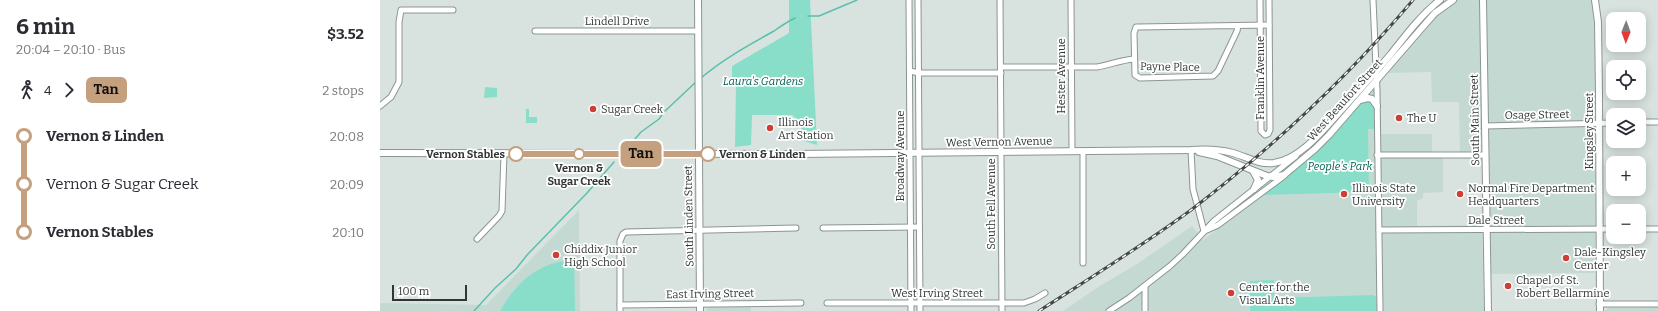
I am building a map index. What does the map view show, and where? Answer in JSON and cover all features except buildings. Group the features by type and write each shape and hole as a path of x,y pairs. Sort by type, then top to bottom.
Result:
{"main road":[{"name":"South Linden Street","path":"698,0 700,311"},
{"name":"West Beaufort Street","path":"1308,146 1375,72 1420,19 1440,0"},
{"name":"West Beaufort Street","path":"1284,175 1329,135 1435,13 1453,0"},
{"name":"Kingsley Street","path":"1595,0 1598,22 1600,123 1600,311"},
{"name":"South Main Street","path":"1482,1 1488,311"},
{"path":"1360,100 1368,98 1372,99 1377,106"},
{"name":"West Vernon Avenue","path":"380,153 808,154 1218,150 1259,162 1270,163 1281,161 1308,146"},
{"name":"West Vernon Avenue","path":"1191,150 1217,156 1270,177 1284,175"},
{"path":"1253,171 1258,180 1254,189"}],"street":[{"name":"Broadway Avenue","path":"909,0 911,311"},
{"name":"Broadway Avenue","path":"918,0 920,311"},
{"name":"South Fell Avenue","path":"1000,0 1002,311"},
{"name":"Hester Avenue","path":"1071,0 1072,151"},
{"name":"Franklin Avenue","path":"1260,0 1261,131 1265,135 1268,134 1270,130 1269,0"},
{"path":"1373,0 1377,106 1380,311"},
{"path":"380,106 392,97 399,82 399,22 401,10 453,10"},
{"name":"Payne Place","path":"1238,26 1218,72 1213,76 1138,78 1135,75 1134,33 1136,28 1269,25"},
{"name":"Lindell Drive","path":"535,31 698,31"},
{"name":"Payne Place","path":"910,71 918,73 1105,66 1122,60 1134,59"},
{"path":"1646,122 1658,122"},
{"name":"Osage Street","path":"1485,126 1606,123"},
{"name":"West Beaufort Street","path":"1109,311 1145,286 1183,254 1214,220 1308,146"},
{"path":"1191,150 1193,189 1204,231"},
{"path":"1083,151 1084,263"},
{"path":"477,239 502,211 504,154"},
{"path":"1377,155 1486,155"},
{"name":"West Beaufort Street","path":"1204,231 1218,225 1284,175"},
{"path":"823,228 919,227"},
{"path":"620,308 620,241 623,234 629,231 796,228"},
{"name":"Dale Street","path":"1378,230 1606,229"},
{"path":"1646,229 1658,229"},
{"path":"1145,286 1145,311"},
{"name":"West Irving Street","path":"827,303 1029,302 1045,293"},
{"name":"East Irving Street","path":"620,308 700,304 800,303"},
{"path":"1599,304 1658,304"}],"shaded area":[{"path":"1456,0 1591,0 1596,27 1595,273 1491,274 1489,161 1481,161 1476,158 1460,158 1459,102 1432,102 1431,72 1387,73 1439,12"},
{"name":"Illinois State University","path":"1381,79 1381,134 1432,134 1432,152 1443,152 1443,192 1423,193 1423,198 1417,201 1417,226 1480,225 1482,222 1484,311 1063,311 1098,287 1137,264 1192,226 1203,240 1300,166 1329,140"},
{"name":"Chiddix Junior High School","path":"579,210 580,311 380,311 380,303 486,305"},
{"path":"751,307 751,311 707,311 707,308"},
{"path":"1658,307 1658,311 1605,311 1609,308"}],"green space":[{"name":"Laura's Gardens","path":"789,0 810,0 817,145 804,141 800,123 792,115 752,115 751,145 735,147 736,84 732,84 732,66 789,33"},
{"path":"485,87 497,88 497,97 484,98"},
{"name":"People's Park","path":"1366,100 1374,105 1374,129 1368,129 1369,192 1264,195 1329,140 1361,103"},
{"path":"526,109 529,109 529,117 537,117 537,123 526,123"},
{"path":"574,260 575,311 500,311 521,282 530,275 550,264"},
{"path":"1274,280 1274,298 1373,295 1376,297 1377,311 1250,311 1250,281"}],"waterway":[{"path":"808,16 819,16 857,0"},
{"path":"701,78 727,58 795,18"},
{"path":"629,146 641,132 659,119 664,112 697,81"},
{"path":"474,311 495,288 516,269 527,255 587,193 614,162"}],"railway":[{"path":"1039,311 1116,262 1191,210 1251,162 1308,111 1362,57 1413,0"}],"bus line":[{"name":"Tan","path":"516,154 708,154"}],"place":[{"name":"Sugar Creek","path":"593,109"},
{"name":"The U","path":"1399,118"},
{"name":"Illinois Art Station","path":"770,128"},
{"name":"Vernon Stables","path":"516,154"},
{"name":"Vernon & Sugar Creek","path":"579,154"},
{"name":"Vernon & Linden","path":"708,154"},
{"name":"Illinois State University","path":"1344,194"},
{"name":"Normal Fire Department Headquarters","path":"1460,194"},
{"name":"Chiddix Junior High School","path":"556,255"},
{"name":"Dale-Kingsley Center","path":"1566,258"},
{"name":"Chapel of St. Robert Bellarmine","path":"1508,286"},
{"name":"Center for the Visual Arts","path":"1231,293"}]}
